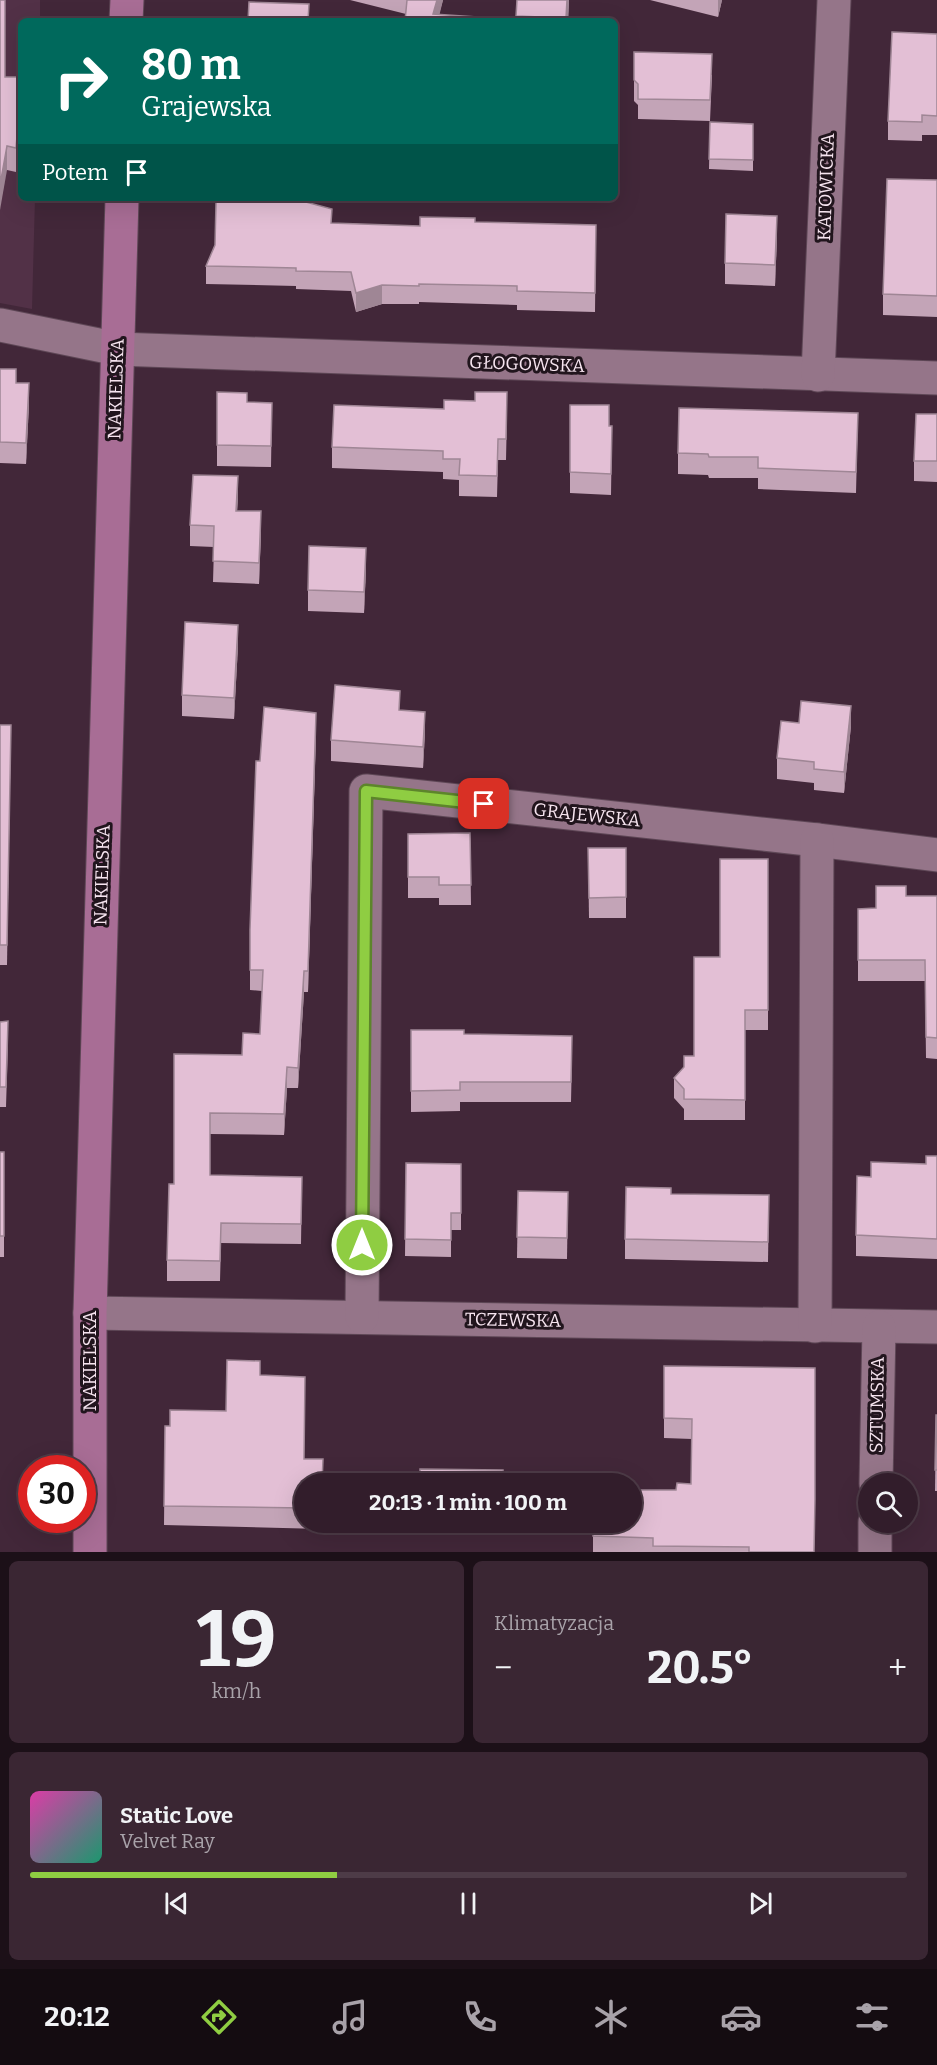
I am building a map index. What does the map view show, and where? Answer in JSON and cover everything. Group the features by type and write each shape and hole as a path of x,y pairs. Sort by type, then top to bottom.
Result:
{"main road":[{"path":"126,18 127,0"},
{"name":"NAKIELSKA","path":"90,1552 90,1314 122,201"}],"street":[{"name":"KATOWICKA","path":"818,375 834,0"},
{"name":"GŁOGOWSKA","path":"0,325 118,349 937,378"},
{"name":"GRAJEWSKA","path":"362,1317 366,791 937,855"},
{"path":"815,1326 817,840"},
{"name":"TCZEWSKA","path":"90,1314 937,1327"},
{"name":"SZTUMSKA","path":"876,1473 879,1327"},
{"path":"875,1533 875,1552"}],"shaded area":[{"path":"0,0 40,0 40,18 18,18 18,201 35,201 32,309 0,303"}],"building":[{"path":"0,0 5,0 5,77 18,77 18,124 16,148 7,146 0,185"},
{"path":"407,0 437,0 433,14 492,18 405,18"},
{"path":"517,0 567,0 566,18 516,16"},
{"path":"249,2 309,4 308,18 248,18"},
{"path":"892,32 937,34 937,116 922,115 922,122 888,121"},
{"path":"634,52 712,54 710,100 638,99 638,84 634,80"},
{"path":"710,122 753,124 753,160 709,159"},
{"path":"887,179 937,180 937,296 883,294"},
{"path":"302,201 332,209 331,223 420,226 420,217 475,218 475,222 596,225 595,293 517,291 517,286 419,284 419,286 382,285 356,293 351,272 206,266 215,245 216,202"},
{"path":"726,214 777,216 775,265 725,263"},
{"path":"0,369 16,369 16,383 29,383 26,443 0,442"},
{"path":"217,392 247,393 247,402 272,403 271,446 217,445"},
{"path":"475,392 507,392 506,439 498,439 497,476 459,475 460,459 443,459 443,451 332,447 334,405 444,409 444,400 475,401"},
{"path":"570,405 609,405 609,426 612,426 611,474 570,472"},
{"path":"679,408 858,413 856,472 758,468 758,457 709,457 708,454 678,453"},
{"path":"916,414 937,414 937,461 914,461"},
{"path":"193,475 238,476 236,511 261,511 259,563 213,561 214,526 190,525"},
{"path":"309,546 366,548 364,592 308,590"},
{"path":"185,622 238,625 234,698 182,695"},
{"path":"335,685 400,691 399,710 425,712 423,747 331,740"},
{"path":"801,701 851,706 844,772 814,769 814,762 777,758 781,721 799,723"},
{"path":"264,707 316,713 308,971 304,971 298,1068 287,1067 284,1114 210,1113 210,1175 302,1177 301,1224 221,1223 220,1261 167,1260 169,1184 174,1184 174,1054 242,1055 243,1033 260,1034 263,970 250,970 250,930 256,761 260,761"},
{"path":"0,725 11,725 7,945 0,945"},
{"path":"470,833 471,885 439,885 439,877 408,877 408,834"},
{"path":"588,848 626,848 626,897 589,898"},
{"path":"720,859 768,859 768,1010 745,1010 745,1100 684,1099 684,1089 674,1078 684,1067 684,1056 694,1056 694,957 720,957"},
{"path":"876,886 906,886 906,896 937,896 937,1038 926,1037 925,960 858,960 858,909 876,908"},
{"path":"8,1021 6,1087 0,1087 0,1022"},
{"path":"411,1030 464,1030 464,1034 572,1036 571,1082 460,1082 460,1090 411,1091"},
{"path":"0,1152 4,1152 4,1236 0,1236"},
{"path":"926,1156 937,1156 937,1239 856,1235 857,1176 871,1177 871,1162 926,1164"},
{"path":"406,1163 461,1164 461,1213 451,1213 451,1240 405,1239"},
{"path":"626,1187 671,1188 671,1194 769,1195 768,1242 625,1239"},
{"path":"518,1191 568,1192 567,1238 517,1237"},
{"path":"227,1360 260,1361 260,1375 305,1377 304,1459 323,1459 322,1473 294,1473 294,1508 164,1506 165,1426 170,1426 170,1410 226,1411"},
{"path":"664,1366 815,1368 814,1552 749,1552 749,1547 653,1546 653,1538 593,1536 593,1533 642,1533 642,1490 676,1490 677,1483 691,1484 692,1419 664,1418"},
{"path":"936,1415 937,1470 935,1470"},
{"path":"420,1469 503,1470 503,1473 420,1473"}],"route":[{"path":"362,1245 366,791 484,804"}]}
